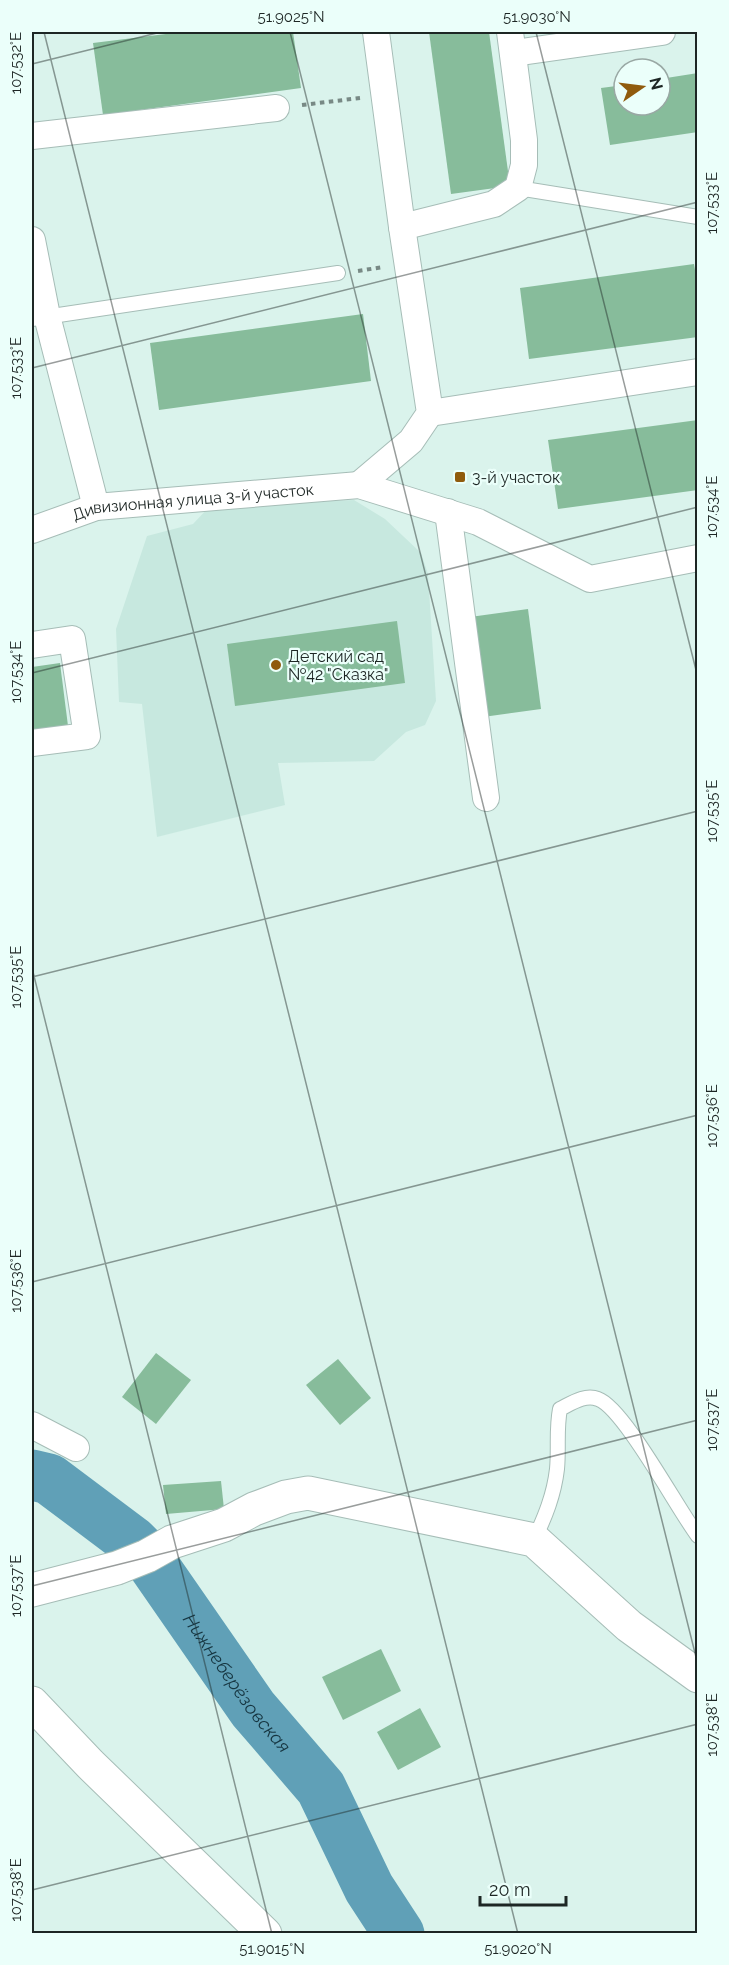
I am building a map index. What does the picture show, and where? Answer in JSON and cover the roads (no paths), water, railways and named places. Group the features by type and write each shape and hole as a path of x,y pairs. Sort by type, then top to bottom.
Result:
{"street":[{"path":"359,485 411,441 430,413 376,32"},
{"path":"402,227 494,204 518,188 524,165 524,140 512,42 662,32"},
{"path":"32,136 276,108"},
{"path":"32,240 39,317 96,507"},
{"path":"430,413 698,372"},
{"path":"359,485 478,522 590,579 698,558"},
{"name":"Дивизионная улица 3-й участок","path":"32,530 96,507 359,485"},
{"path":"448,513 486,798"},
{"path":"32,645 72,639 87,736 32,743"},
{"path":"32,1425 76,1448"},
{"path":"32,1590 117,1568 147,1556 172,1542 224,1525 254,1509 286,1497 308,1493 534,1540 629,1626 698,1676"},
{"path":"32,1703 90,1764 265,1934"}],"lane":[{"path":"518,188 698,217"},
{"path":"39,317 338,273"},
{"path":"534,1540 547,1513 552,1496 557,1468 556,1425 560,1409 574,1401 588,1397 601,1400 621,1418 698,1536"}],"waterway":[{"name":"Нижнеберёзовская","path":"32,1475 49,1479 133,1542 147,1556 253,1709 321,1788 369,1888 399,1934"}],"place":[{"name":"3-й участок","path":"460,477"},
{"name":"Детский сад №42 \"Сказка\"","path":"276,665"}]}
